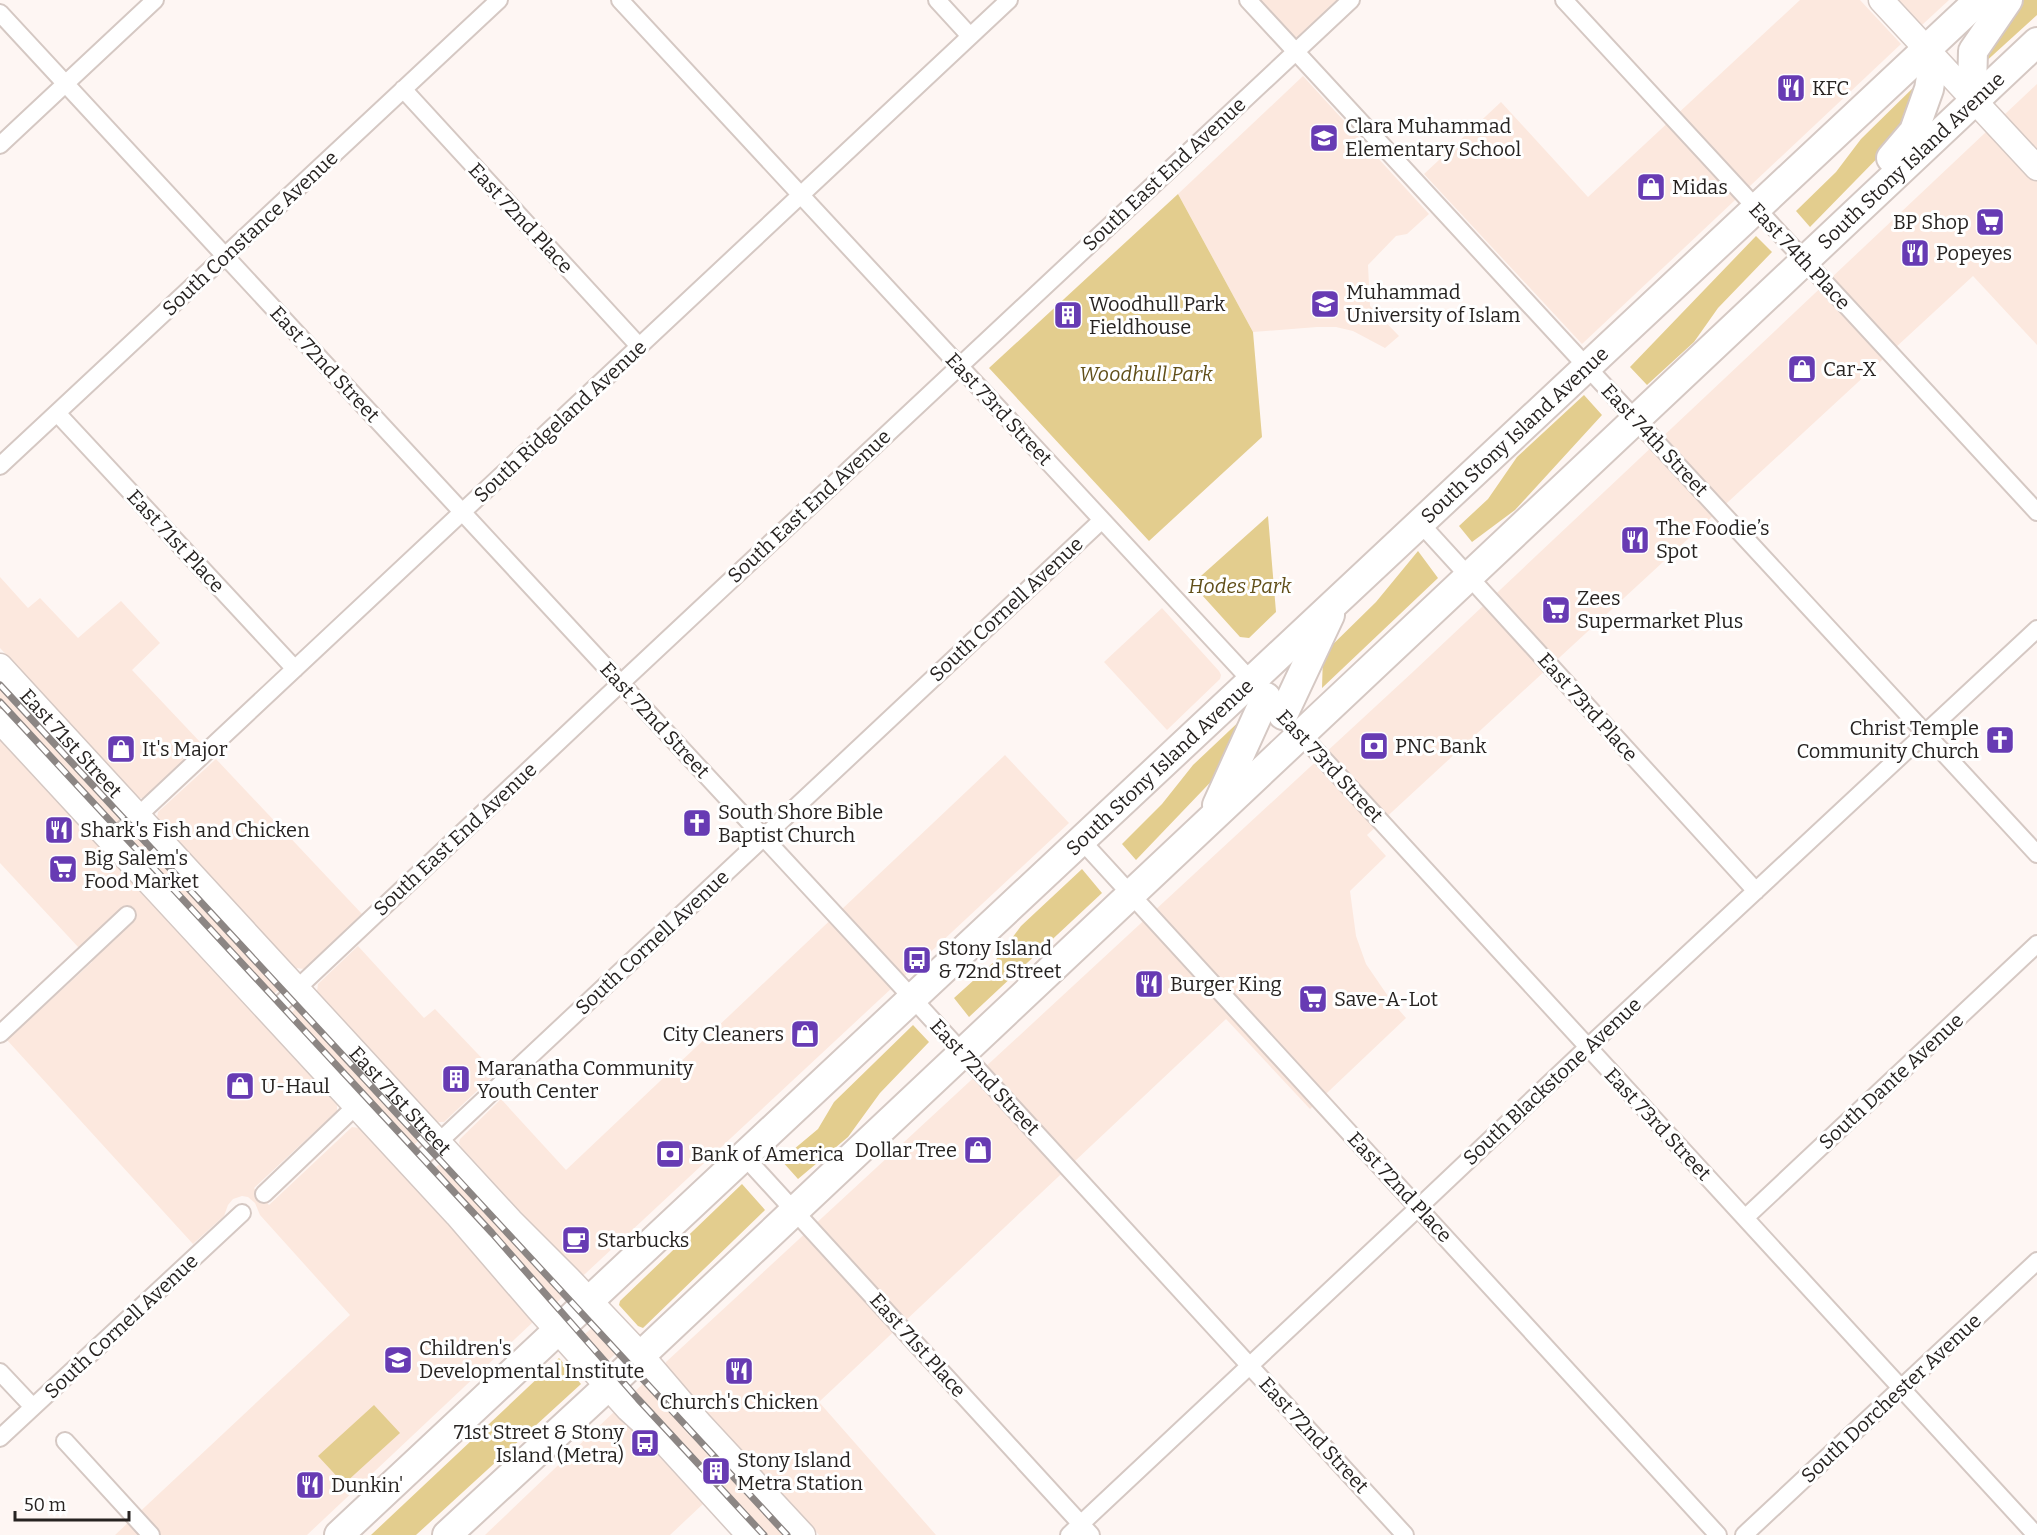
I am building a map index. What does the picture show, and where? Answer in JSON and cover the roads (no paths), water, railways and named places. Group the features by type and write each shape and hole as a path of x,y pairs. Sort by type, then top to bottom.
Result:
{"highway":[{"name":"South Stony Island Avenue","path":"447,1535 1212,818 1336,602 1979,0"},
{"path":"1975,100 1972,89 1973,51 2008,0"},
{"name":"South Stony Island Avenue","path":"339,1535 1082,840 1469,576 2037,42"},
{"path":"1877,192 1885,164 1914,131 1929,89 1930,76 1926,49"},
{"path":"1212,818 1336,602"}],"main road":[{"path":"1881,0 2037,168"},
{"name":"East 71st Street","path":"0,666 511,1221 641,1355 700,1425 803,1535"},
{"name":"East 71st Street","path":"0,721 485,1246 628,1408 664,1442 749,1535"}],"street":[{"path":"0,145 155,0"},
{"name":"South Constance Avenue","path":"0,466 499,0"},
{"name":"East 73rd Street","path":"620,0 1275,707 2036,1535"},
{"path":"937,0 970,36"},
{"name":"South Ridgeland Avenue","path":"111,841 1009,0"},
{"name":"East 74th Street","path":"1248,0 2037,854"},
{"name":"South East End Avenue","path":"270,1014 1351,0"},
{"name":"East 74th Place","path":"1564,0 2037,512"},
{"name":"East 72nd Street","path":"0,13 962,1052 1405,1535"},
{"name":"East 72nd Place","path":"403,90 639,346"},
{"name":"East 71st Place","path":"57,413 295,669"},
{"name":"South Cornell Avenue","path":"412,1167 1102,520"},
{"name":"East 73rd Place","path":"1420,524 1756,891"},
{"name":"South Blackstone Avenue","path":"1080,1531 1250,1365 2037,629"},
{"name":"East 72nd Place","path":"1082,840 1718,1535"},
{"path":"0,1034 127,915"},
{"name":"South Dante Avenue","path":"1745,1218 2037,944"},
{"path":"264,1194 356,1106"},
{"name":"East 71st Place","path":"744,1156 1080,1531"},
{"name":"South Cornell Avenue","path":"0,1438 242,1213"},
{"name":"South Dorchester Avenue","path":"1744,1535 2037,1261"},
{"path":"0,1372 33,1407"},
{"path":"65,1441 151,1535"}],"railway":[{"path":"0,685 787,1535"},
{"path":"0,702 492,1233 638,1399 764,1535"}],"place":[{"name":"KFC","path":"1791,88"},
{"name":"Clara Muhammad Elementary School","path":"1324,138"},
{"name":"Midas","path":"1651,187"},
{"name":"BP Shop","path":"1990,222"},
{"name":"Popeyes","path":"1915,253"},
{"name":"Muhammad University of Islam","path":"1325,304"},
{"name":"Woodhull Park Fieldhouse","path":"1068,315"},
{"name":"Car-X","path":"1802,369"},
{"name":"The Foodie’s Spot","path":"1635,540"},
{"name":"Zees Supermarket Plus","path":"1556,610"},
{"name":"Christ Temple Community Church","path":"2000,740"},
{"name":"PNC Bank","path":"1374,746"},
{"name":"It's Major","path":"121,749"},
{"name":"South Shore Bible Baptist Church","path":"697,823"},
{"name":"Shark's Fish and Chicken","path":"59,830"},
{"name":"Big Salem's Food Market","path":"63,869"},
{"name":"Stony Island & 72nd Street","path":"917,960"},
{"name":"Burger King","path":"1149,984"},
{"name":"Save-A-Lot","path":"1313,999"},
{"name":"City Cleaners","path":"805,1034"},
{"name":"Maranatha Community Youth Center","path":"456,1079"},
{"name":"U-Haul","path":"240,1086"},
{"name":"Dollar Tree","path":"978,1150"},
{"name":"Bank of America","path":"670,1154"},
{"name":"Starbucks","path":"576,1240"},
{"name":"Children's Developmental Institute","path":"398,1360"},
{"name":"Church's Chicken","path":"739,1371"},
{"name":"71st Street & Stony Island (Metra)","path":"645,1443"},
{"name":"Stony Island Metra Station","path":"716,1471"},
{"name":"Dunkin'","path":"310,1485"}],"park label":[{"name":"Woodhull Park","path":"1146,374"},
{"name":"Hodes Park","path":"1240,586"}]}
